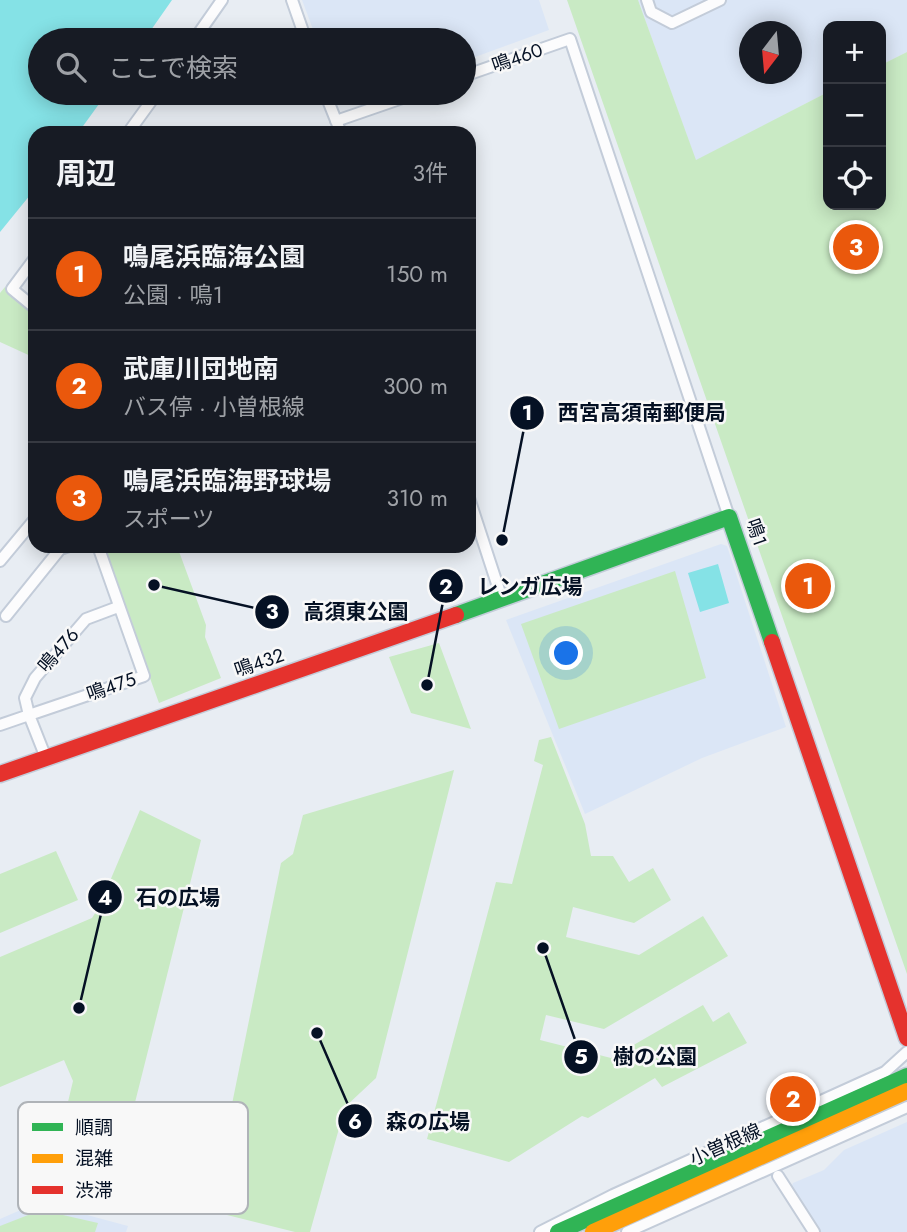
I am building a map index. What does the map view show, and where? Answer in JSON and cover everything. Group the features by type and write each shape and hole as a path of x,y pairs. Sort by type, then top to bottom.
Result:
{"street":[{"path":"202,28 222,0"},
{"path":"292,0 302,28"},
{"path":"647,0 651,12 672,23 720,0"},
{"name":"鳴460","path":"476,72 570,39"},
{"name":"鳴1","path":"570,39 729,517 907,1038"},
{"path":"133,126 149,105"},
{"path":"330,105 338,126"},
{"path":"336,121 382,105"},
{"path":"28,267 12,289 28,303"},
{"name":"鳴432","path":"0,774 729,517"},
{"path":"476,519 502,599"},
{"path":"0,561 28,527"},
{"path":"2,617 57,553"},
{"name":"鳴475","path":"29,715 144,676 100,553"},
{"name":"鳴476","path":"29,715 25,698 35,678 86,619 118,607"},
{"path":"0,725 29,715 46,758"},
{"name":"小曽根線","path":"540,1232 613,1195 885,1072 907,1052"},
{"path":"593,1232 635,1207 907,1076"},
{"path":"558,1232 635,1207 907,1091"},
{"path":"626,1232 907,1107"},
{"path":"778,1175 814,1232"}],"shaded area":[{"path":"302,0 539,0 549,30 476,57 476,28 312,28"},
{"path":"638,0 907,0 907,52 886,62 886,21 823,21 823,95 696,161"},
{"path":"721,544 727,546 786,727 702,758 585,814 506,620"},
{"path":"907,1122 907,1232 819,1232 791,1188 793,1183 824,1170 844,1150"},
{"path":"18,1211 18,1214 84,1214 128,1226 126,1232 0,1232 0,1219"}],"green space":[{"path":"567,0 638,0 696,160 823,95 823,210 886,210 886,62 907,52 907,974"},
{"path":"5,287 28,307 28,355 0,342 0,293"},
{"path":"105,553 180,553 206,625 205,637 221,678 159,703"},
{"path":"675,571 706,678 559,729 521,624"},
{"path":"439,643 471,729 411,713 389,657"},
{"path":"551,737 585,824 591,856 613,856 629,882 653,868 671,900 634,923 573,907 566,937 639,955 703,916 728,956 604,1029 546,1015 540,1040 611,1058 703,1005 713,1022 729,1012 747,1043 662,1087 655,1078 588,1118 582,1116 509,1162 427,1139 496,882 512,884 543,765 534,761 539,740"},
{"path":"454,770 376,1078 345,1107 310,1232 295,1232 227,1215 248,1214 248,1102 232,1102 281,863 293,854 303,815"},
{"path":"140,810 201,840 135,1102 68,1102 73,1081 64,1060 0,1087 0,957 92,918"},
{"path":"56,851 78,900 0,933 0,874"},
{"path":"31,1214 59,1214 98,1223 95,1232 0,1232 0,1226"}],"water":[{"path":"0,0 172,0 152,28 28,28 28,105 98,105 83,126 28,126 28,198 0,232"},
{"path":"718,564 729,603 700,612 688,573"}],"traffic: fast":[{"path":"456,615 729,517 772,642"},
{"path":"558,1232 907,1076"}],"traffic: slow":[{"path":"593,1232 907,1091"}],"traffic: jam":[{"path":"0,774 456,615"},
{"path":"772,642 907,1038"}],"place":[{"name":"鳴尾浜臨海野球場","path":"856,247"},
{"name":"西宮高須南郵便局","path":"502,540"},
{"name":"高須東公園","path":"154,585"},
{"name":"鳴尾浜臨海公園","path":"808,586"},
{"name":"レンガ広場","path":"427,685"},
{"name":"樹の公園","path":"543,948"},
{"name":"石の広場","path":"79,1008"},
{"name":"森の広場","path":"317,1033"},
{"name":"武庫川団地南","path":"793,1099"}]}
